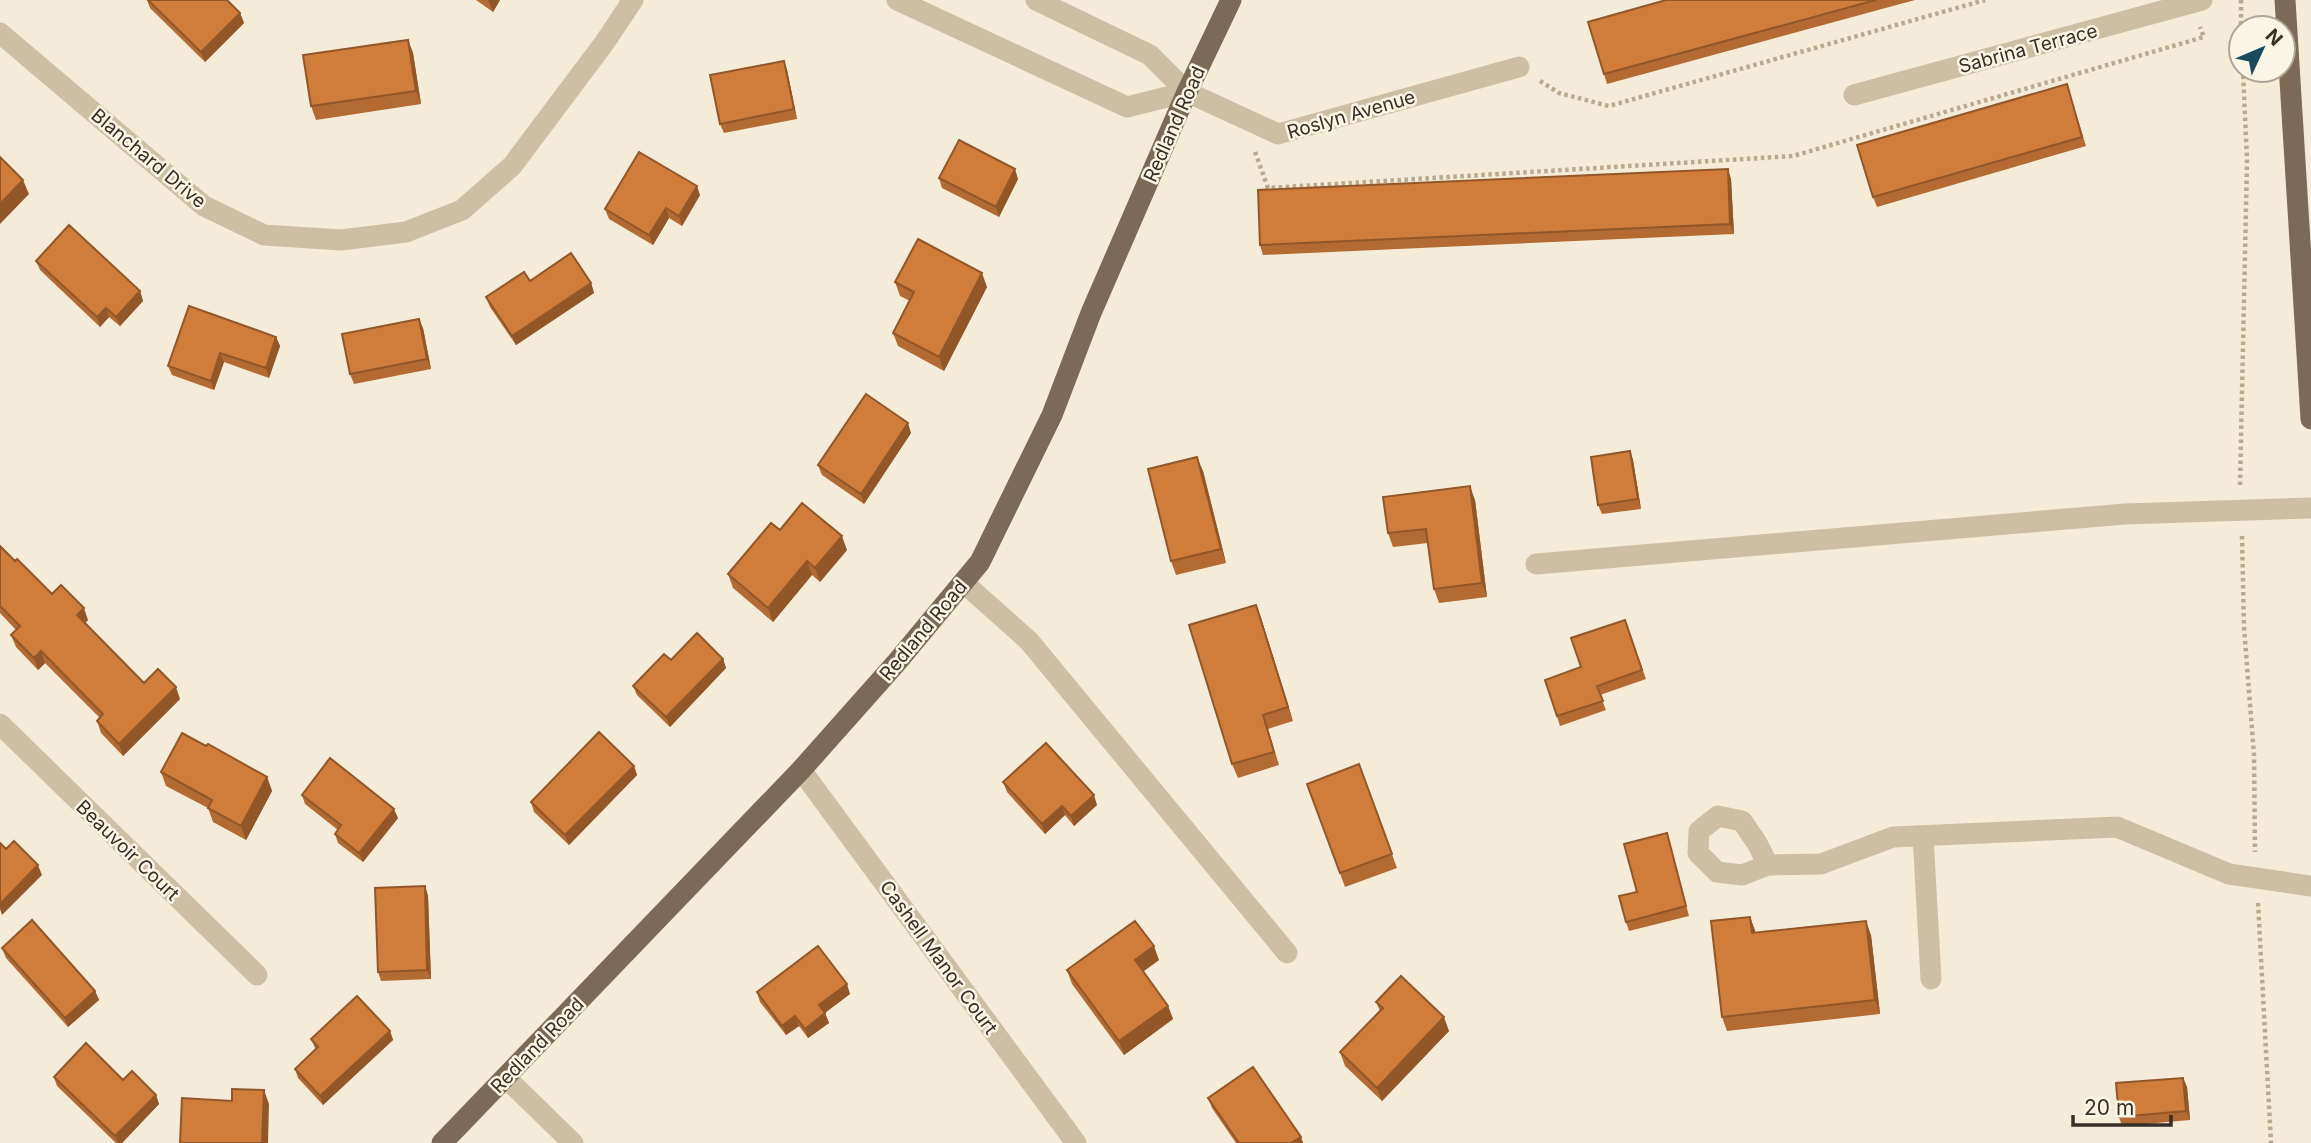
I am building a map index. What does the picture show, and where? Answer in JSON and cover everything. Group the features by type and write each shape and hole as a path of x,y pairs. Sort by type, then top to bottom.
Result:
{"main road":[{"name":"Redland Road","path":"442,1143 801,770 980,562 1052,415 1091,313 1187,92 1231,0"},
{"path":"2285,0 2311,419"}],"street":[{"name":"Blanchard Drive","path":"0,33 204,206 264,235 341,240 406,232 463,210 512,166 605,42 633,0"},
{"path":"897,0 1127,107 1187,92"},
{"name":"Roslyn Avenue","path":"1036,0 1150,55 1187,92 1278,134 1519,67"},
{"name":"Sabrina Terrace","path":"1854,95 2197,1"},
{"path":"1536,564 2124,514 2311,508"},
{"path":"964,583 1029,641 1287,953"},
{"name":"Beauvoir Court","path":"0,724 257,975"},
{"name":"Cashell Manor Court","path":"801,770 1076,1143"},
{"path":"1768,865 1821,864 1893,837 2117,827 2229,874 2311,886"},
{"path":"1923,836 1931,979"},
{"path":"506,1078 573,1143"}],"path":[{"path":"1519,67 1559,93 1609,106 1985,0"},
{"path":"1243,119 1268,188 1793,156 2204,37 2197,1"},
{"path":"2244,84 2247,161 2240,455 2244,627 2254,755 2256,878 2272,1143"}],"building":[{"path":"148,0 227,0 240,13 201,52"},
{"path":"1666,0 1876,0 1604,74 1588,22"},
{"path":"408,40 416,91 311,106 303,55"},
{"path":"784,61 794,109 720,124 710,75"},
{"path":"2067,84 2082,137 1873,197 1857,145"},
{"path":"959,140 1015,169 996,207 939,178"},
{"path":"639,152 697,186 679,216 666,208 649,235 605,209"},
{"path":"0,157 23,180 0,204"},
{"path":"1728,169 1730,224 1260,245 1258,190"},
{"path":"69,225 140,291 116,317 106,308 97,317 36,261"},
{"path":"918,239 982,273 939,357 893,333 914,292 895,282"},
{"path":"571,253 591,283 512,336 486,297 524,272 530,281"},
{"path":"189,306 276,337 266,368 220,353 211,381 168,366"},
{"path":"419,319 427,359 350,374 342,334"},
{"path":"866,394 908,423 861,494 818,465"},
{"path":"1630,451 1638,499 1598,505 1591,457"},
{"path":"1197,457 1221,549 1171,561 1148,469"},
{"path":"1470,486 1482,583 1434,589 1426,529 1388,533 1383,497"},
{"path":"802,503 842,536 815,568 807,561 768,608 728,574 771,523 780,530"},
{"path":"0,546 52,594 61,585 84,608 77,615 144,683 158,669 176,687 119,744 97,721 103,714 41,651 34,658 11,635 20,626 0,606"},
{"path":"1256,605 1288,707 1263,715 1274,752 1232,764 1189,625"},
{"path":"1625,620 1642,670 1597,686 1603,701 1557,716 1545,680 1581,667 1571,638"},
{"path":"697,633 723,659 666,717 633,686 664,654 671,660"},
{"path":"599,732 634,766 565,835 531,802"},
{"path":"182,733 206,746 208,744 267,777 241,826 208,808 212,800 161,772"},
{"path":"1046,743 1094,795 1071,816 1062,806 1042,824 1003,782"},
{"path":"330,758 394,809 359,853 335,834 341,825 302,795"},
{"path":"1359,764 1392,854 1340,873 1307,784"},
{"path":"1667,833 1686,906 1626,922 1619,896 1637,892 1624,844"},
{"path":"14,841 38,865 0,904 0,843 6,849"},
{"path":"425,886 427,970 378,972 375,888"},
{"path":"1750,917 1752,933 1866,921 1875,1000 1722,1017 1711,921"},
{"path":"32,920 95,991 65,1018 2,948"},
{"path":"1135,921 1154,946 1135,960 1168,1006 1119,1041 1067,970"},
{"path":"818,946 847,984 819,1005 825,1013 805,1029 795,1016 782,1026 757,992"},
{"path":"1401,976 1444,1017 1377,1088 1340,1052 1383,1008 1376,1002"},
{"path":"357,996 390,1031 320,1096 295,1069 318,1047 311,1039"},
{"path":"86,1043 123,1080 132,1071 156,1095 115,1136 54,1077"},
{"path":"1253,1067 1301,1137 1291,1143 1239,1143 1208,1098"},
{"path":"2183,1078 2186,1111 2119,1117 2116,1083"},
{"path":"232,1089 264,1090 262,1143 180,1143 182,1098 232,1101"}]}
